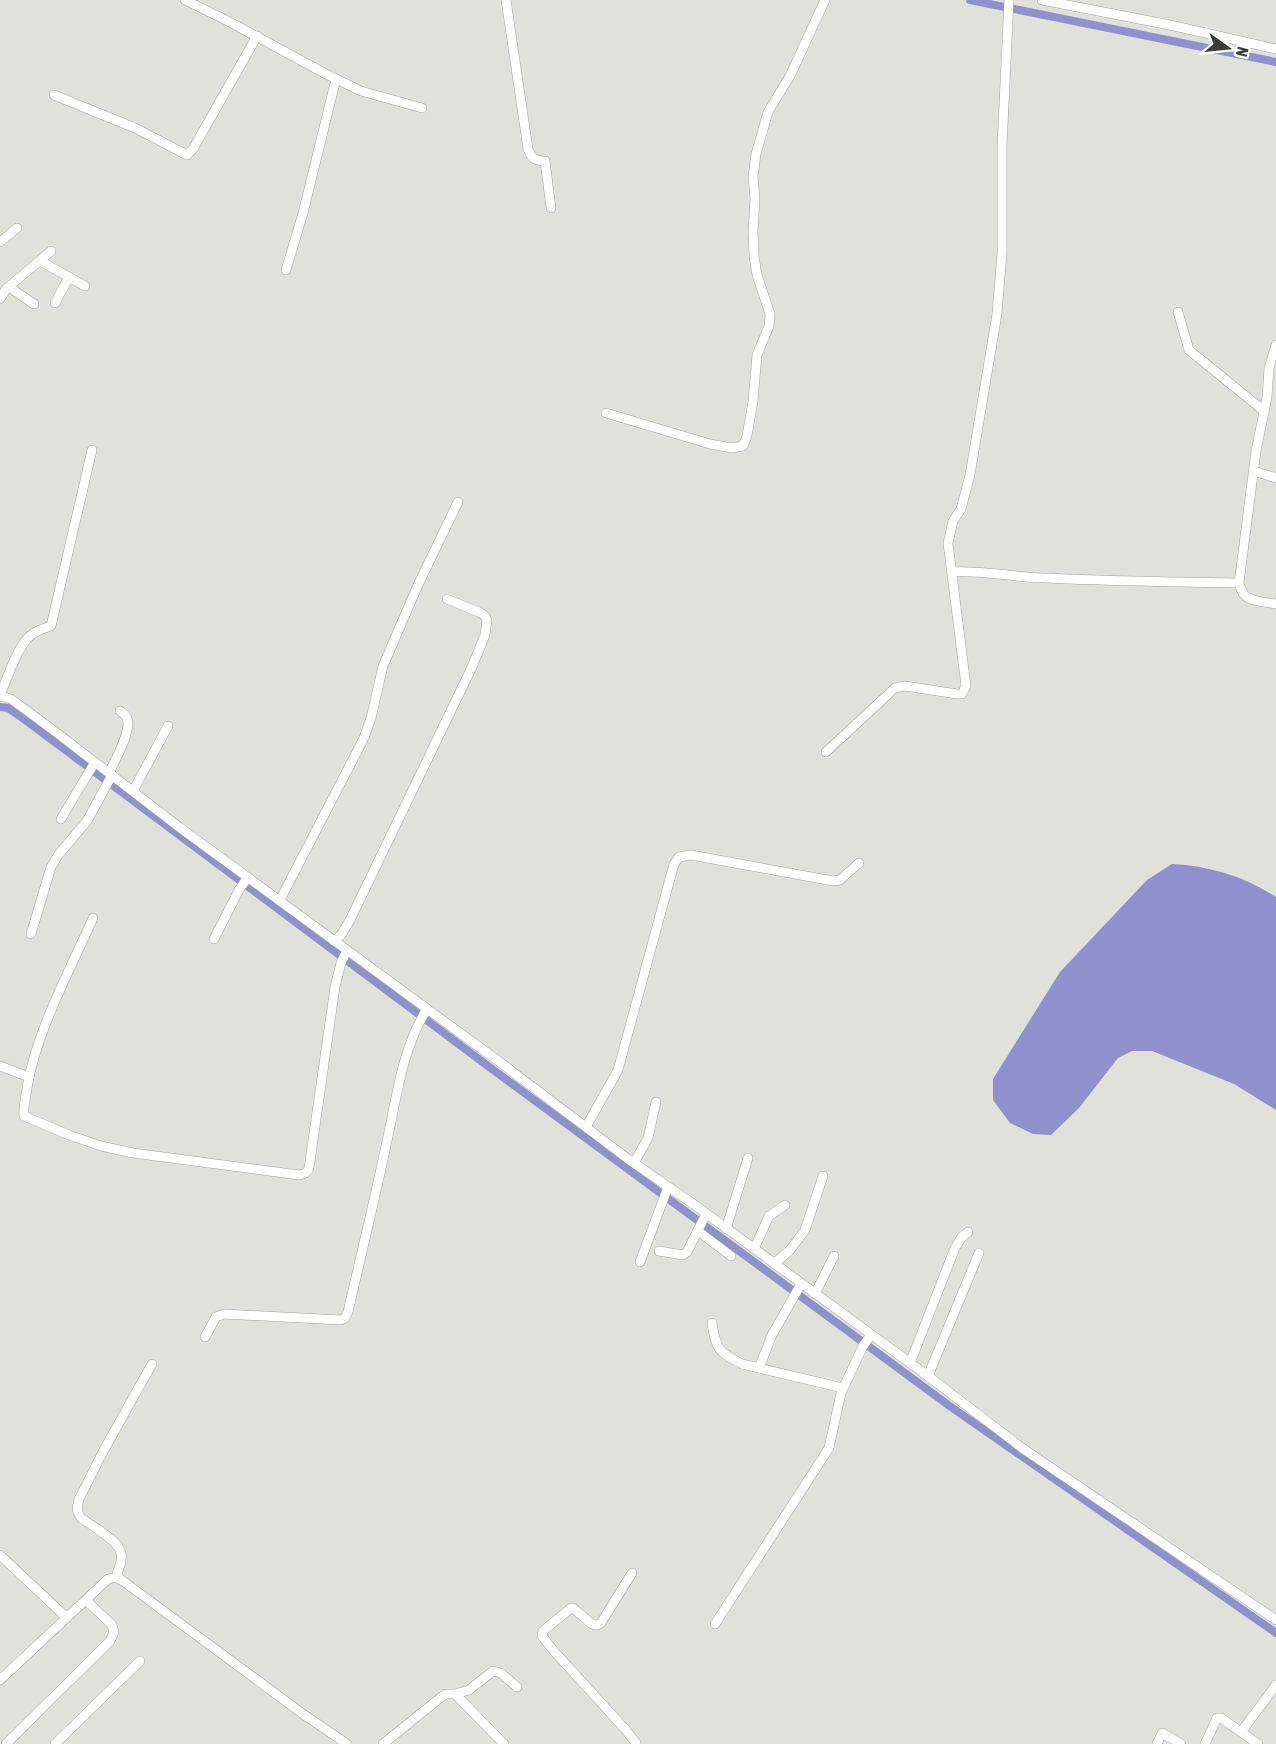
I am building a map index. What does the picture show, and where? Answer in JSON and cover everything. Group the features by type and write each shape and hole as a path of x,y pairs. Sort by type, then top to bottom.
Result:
{"street":[{"path":"185,0 362,91 422,108"},
{"path":"506,0 528,149 531,157 536,161 544,161 551,208"},
{"path":"606,413 710,444 732,448 743,446 753,401 757,355 769,326 770,314 757,275 754,256 753,177 756,154 768,112 790,76 825,0"},
{"path":"826,752 895,688 905,686 962,694 966,686 948,543 953,521 961,509 970,475 997,315 1002,253 1002,147 1009,0"},
{"path":"1042,0 1276,49"},
{"path":"54,95 135,128 187,155 193,149 257,36"},
{"path":"286,270 303,213 336,79"},
{"path":"0,242 17,228"},
{"path":"0,299 9,286 51,251"},
{"path":"40,261 85,285"},
{"path":"55,303 69,277"},
{"path":"9,286 34,304"},
{"path":"1178,312 1190,350 1264,411"},
{"path":"1276,345 1269,368 1239,583 1247,597 1260,602 1276,604"},
{"path":"92,450 51,626 27,638 0,696 11,699 95,762 109,778 133,791 246,879 280,900 334,941 344,956 754,1249 774,1264 798,1290 815,1294 867,1340 910,1363 1022,1448 1276,1620"},
{"path":"1254,471 1276,478"},
{"path":"280,900 364,738 383,666 418,585 458,502"},
{"path":"951,572 988,572 1028,578 1239,583"},
{"path":"334,941 351,920 458,699 485,635 487,620 485,616 447,599"},
{"path":"31,934 51,867 58,854 87,821 109,778 127,729 128,719 120,711"},
{"path":"133,791 168,726"},
{"path":"61,819 95,762"},
{"path":"586,1127 618,1070 674,864 679,857 691,855 833,881 840,880 860,863"},
{"path":"214,939 246,879"},
{"path":"93,918 44,1028 29,1077 23,1109 24,1116 101,1146 133,1153 304,1174 308,1172 335,987 344,956"},
{"path":"205,1337 216,1317 224,1314 340,1320 345,1318 388,1140 400,1075 415,1029 424,1014"},
{"path":"0,1066 29,1077"},
{"path":"634,1163 648,1138 656,1102"},
{"path":"726,1229 748,1158"},
{"path":"774,1264 794,1245 805,1230 823,1176"},
{"path":"640,1262 668,1187"},
{"path":"754,1249 769,1216 785,1205"},
{"path":"659,1251 683,1255 687,1252 706,1214"},
{"path":"698,1231 731,1256"},
{"path":"910,1363 955,1248 961,1238 969,1232"},
{"path":"928,1376 979,1253"},
{"path":"815,1294 834,1256"},
{"path":"759,1368 772,1335 798,1290"},
{"path":"712,1323 715,1342 721,1351 742,1364 843,1388"},
{"path":"715,1624 829,1448 843,1388 867,1340"},
{"path":"116,1577 122,1554 119,1547 81,1518 77,1513 77,1507 105,1448 152,1364"},
{"path":"0,1555 67,1618"},
{"path":"632,1573 601,1623 592,1624 571,1608 547,1627 542,1636 625,1729 636,1743 634,1744"},
{"path":"0,1680 108,1579 116,1577 347,1744"},
{"path":"6,1744 110,1641 114,1632 112,1625 86,1600"},
{"path":"55,1744 140,1661"},
{"path":"383,1744 446,1694 469,1690 493,1671 501,1673 517,1687"},
{"path":"1241,1732 1276,1685"},
{"path":"455,1694 504,1744"},
{"path":"1205,1744 1217,1718 1221,1718 1258,1744"},
{"path":"1157,1744 1162,1733 1181,1744"}],"water":[{"path":"1172,864 1226,873 1251,883 1276,897 1276,1110 1234,1084 1152,1051 1132,1051 1118,1058 1079,1108 1051,1135 1033,1134 1010,1123 993,1100 993,1079 1060,972 1147,880"}],"waterway":[{"path":"970,0 1276,62"},
{"path":"0,707 8,708 24,719 492,1069 951,1407 1276,1633"}]}
